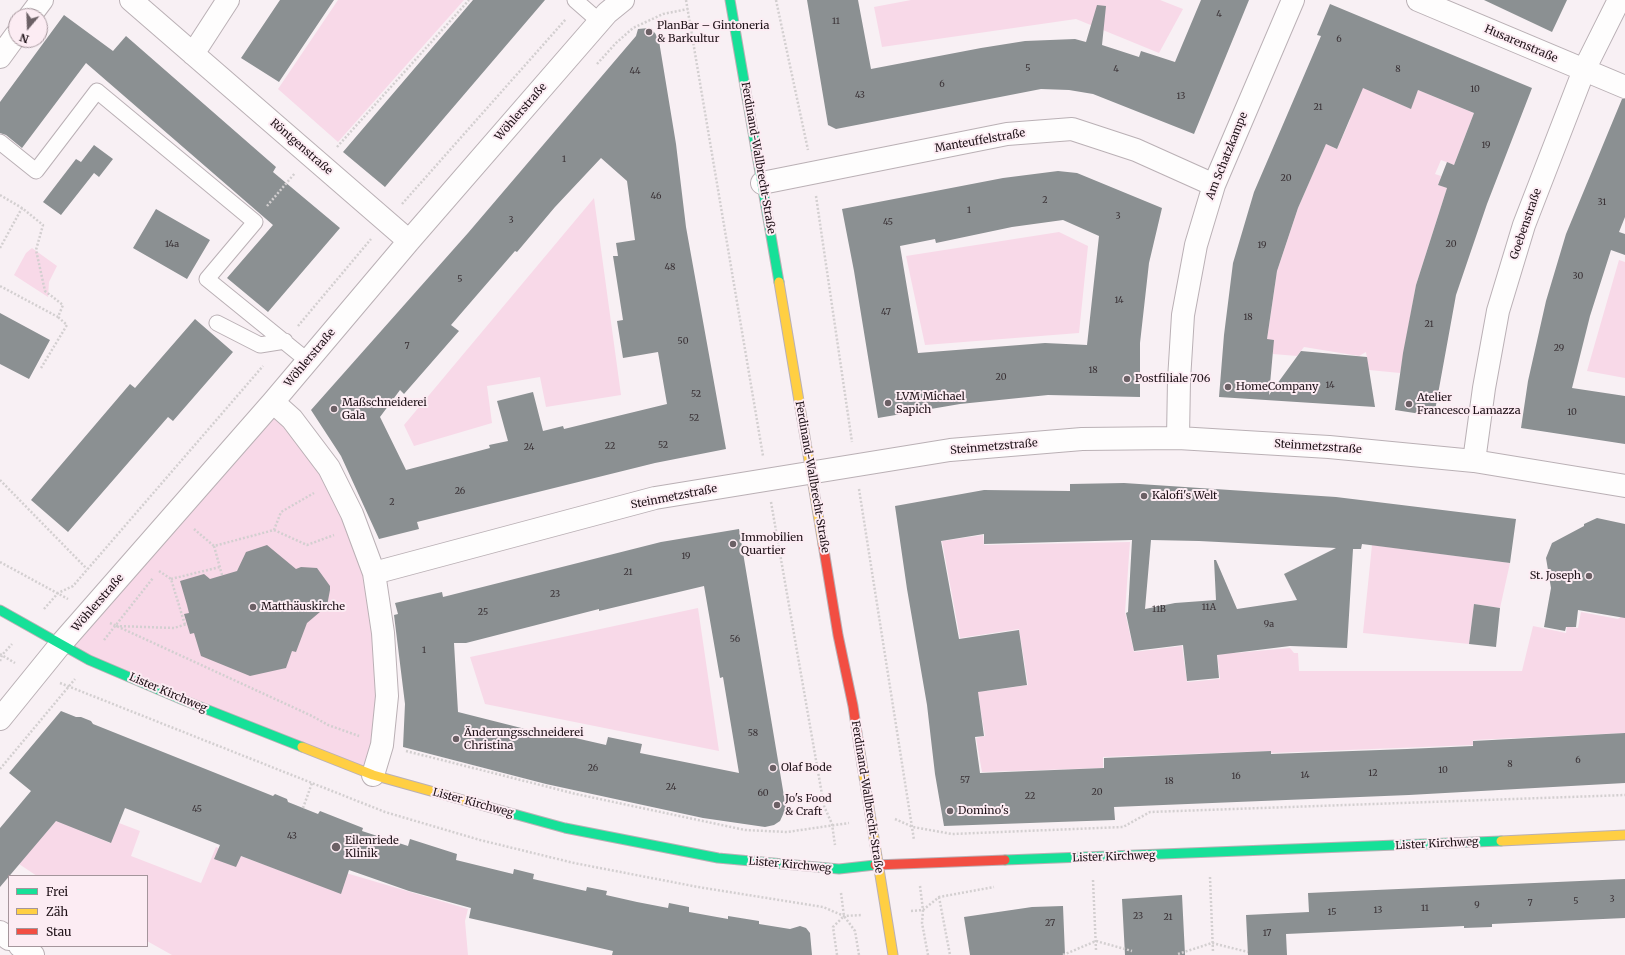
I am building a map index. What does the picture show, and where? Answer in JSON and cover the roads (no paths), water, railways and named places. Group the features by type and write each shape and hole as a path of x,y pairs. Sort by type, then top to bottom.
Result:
{"street":[{"name":"Röntgenstraße","path":"131,0 408,241"},
{"path":"194,54 228,0"},
{"name":"Wöhlerstraße","path":"0,719 60,646 308,361 408,241 607,13 624,0"},
{"name":"Ferdinand-Wallbrecht-Straße","path":"730,0 812,474 838,635 853,706 893,955"},
{"name":"Am Schatzkampe","path":"1178,438 1179,380 1183,315 1196,245 1214,184 1293,0"},
{"name":"Husarenstraße","path":"1418,0 1625,87"},
{"name":"Goebenstraße","path":"1474,462 1484,388 1498,310 1524,225 1584,70 1619,0"},
{"path":"0,57 8,46"},
{"name":"Manteuffelstraße","path":"762,183 1007,134 1072,129 1136,150 1214,184"},
{"path":"273,402 292,418 330,468 374,573 383,633 386,696 382,744 373,775"},
{"name":"Steinmetzstraße","path":"374,573 655,498 812,474 950,450 1082,439 1178,438 1328,447 1474,462 1625,486"},
{"name":"Lister Kirchweg","path":"0,610 60,646 89,660 183,700 373,775 565,828 718,858 839,869 878,865 1301,850 1625,835"},
{"path":"0,932 8,938"},
{"path":"21,947 33,955"}],"lane":[{"path":"577,2 599,22"},
{"path":"0,142 36,171 97,91 254,222 207,279 308,361"},
{"path":"217,323 260,345 285,341"}],"place":[{"name":"PlanBar – Gintoneria & Barkultur","path":"649,32"},
{"name":"Postfiliale 706","path":"1127,379"},
{"name":"HomeCompany","path":"1228,387"},
{"name":"LVM Michael Sapich","path":"888,403"},
{"name":"Atelier Francesco Lamazza","path":"1409,404"},
{"name":"Maßschneiderei Gala","path":"334,409"},
{"name":"Kalofi's Welt","path":"1144,496"},
{"name":"Immobilien Quartier","path":"733,544"},
{"name":"St. Joseph","path":"1589,576"},
{"name":"Matthäuskirche","path":"253,607"},
{"name":"Änderungsschneiderei Christina","path":"456,739"},
{"name":"Olaf Bode","path":"773,768"},
{"name":"Jo's Food & Craft","path":"777,805"},
{"name":"Domino's","path":"950,811"},
{"name":"Eilenriede Klinik","path":"336,847"}]}
